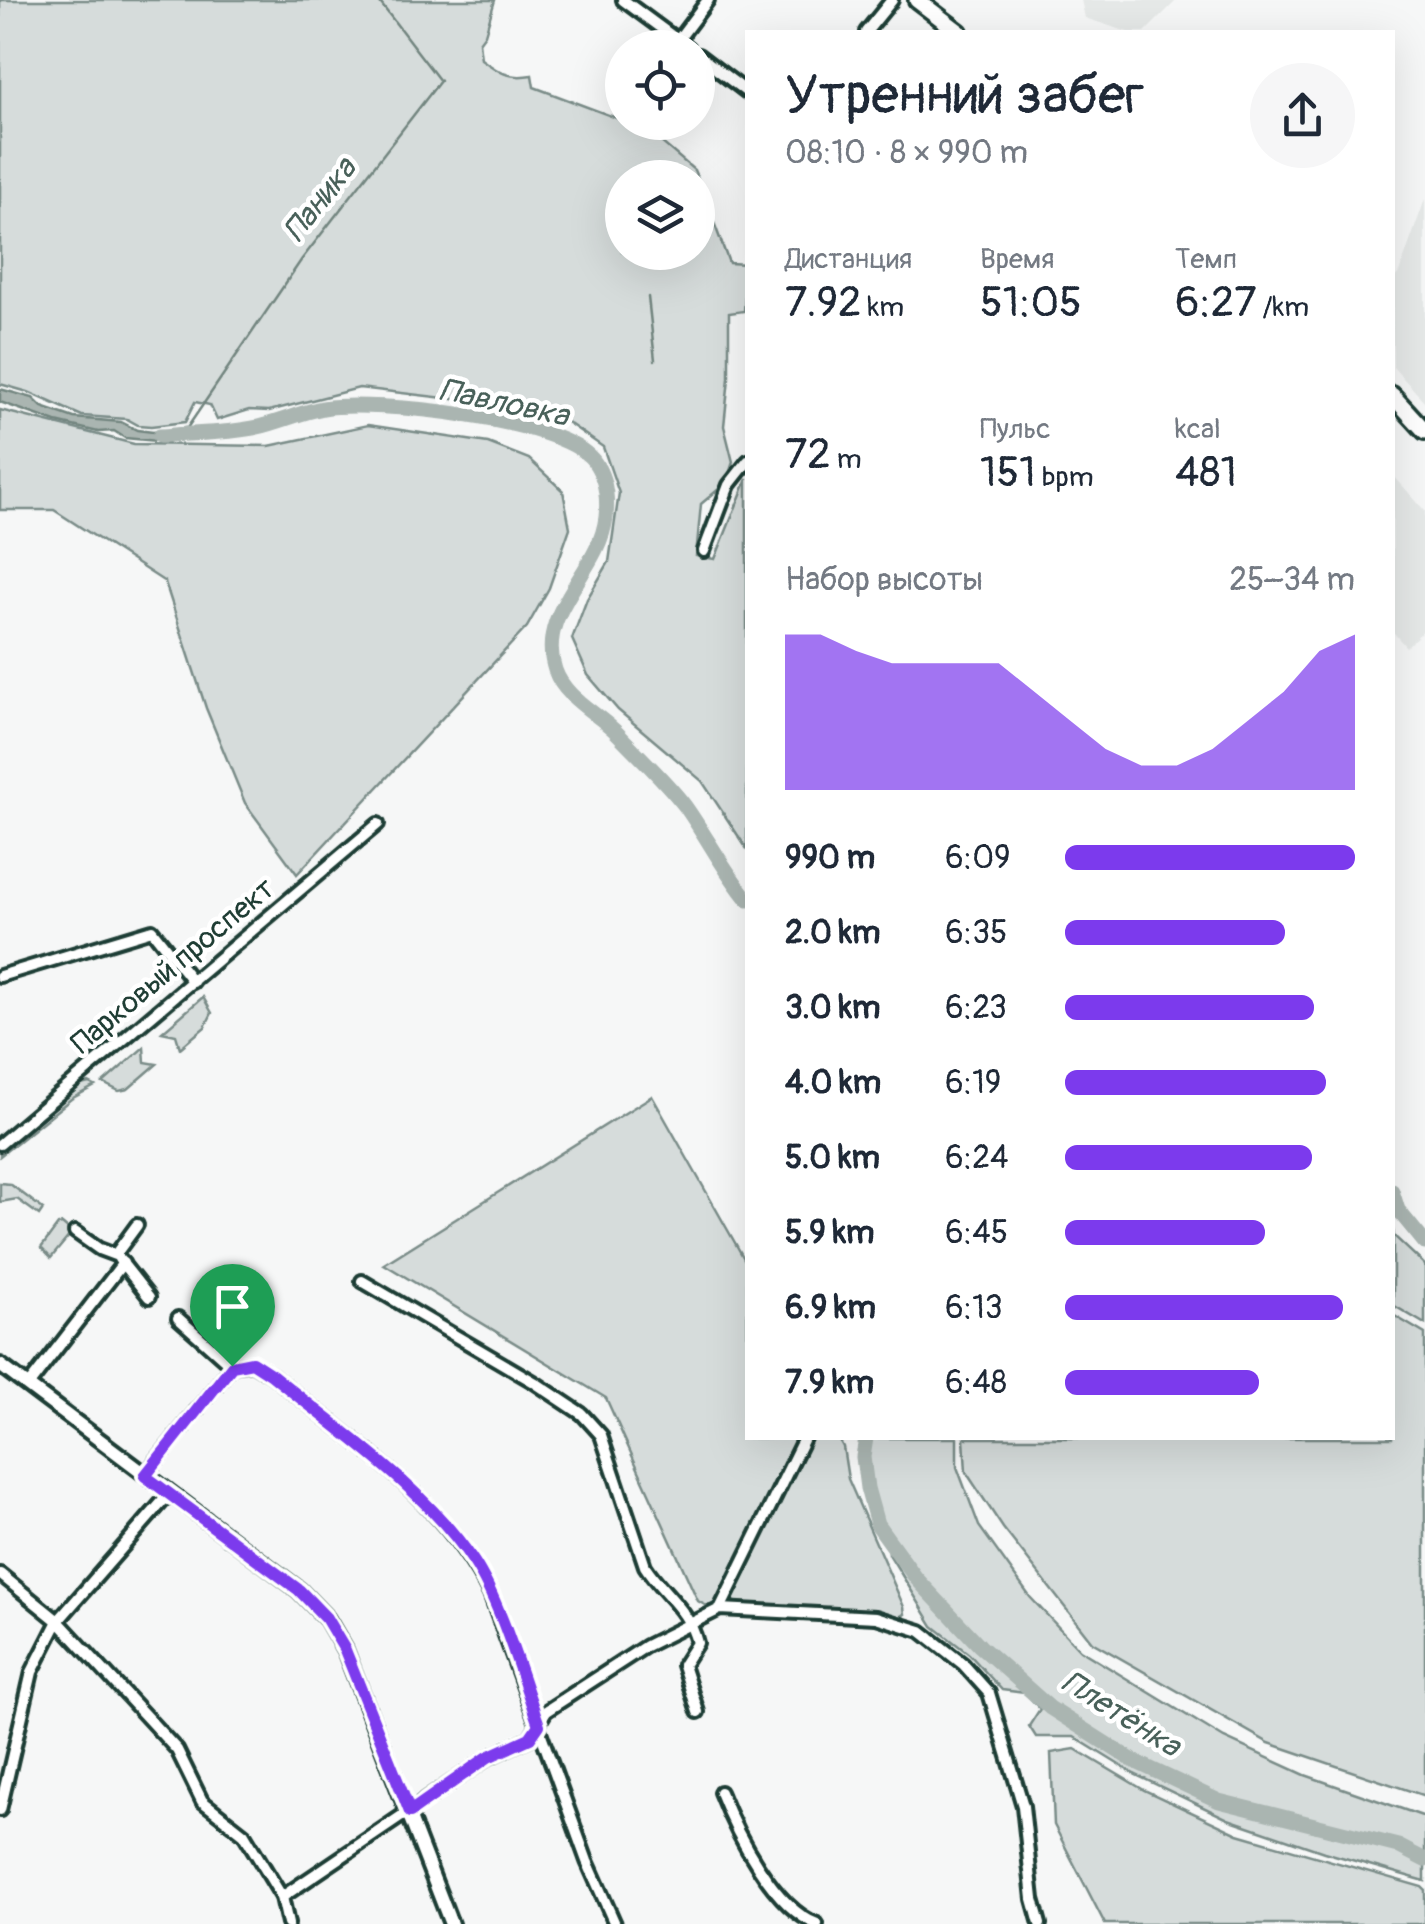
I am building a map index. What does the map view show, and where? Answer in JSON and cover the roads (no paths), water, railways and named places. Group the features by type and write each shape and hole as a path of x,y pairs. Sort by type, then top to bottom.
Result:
{"main road":[{"path":"917,0 956,30"},
{"path":"1395,398 1425,431"}],"street":[{"path":"624,0 664,30"},
{"path":"691,30 708,0"},
{"path":"868,30 892,0"},
{"path":"715,67 745,91"},
{"path":"704,550 728,485 745,464"},
{"name":"Парковый проспект","path":"0,1144 378,824"},
{"path":"0,976 152,930 193,982"},
{"path":"28,1386 119,1259 137,1225"},
{"path":"75,1232 119,1259 149,1297"},
{"path":"362,1281 534,1382 593,1424 601,1436 645,1566 671,1594 690,1623 697,1643 683,1665 698,1712"},
{"path":"178,1318 232,1366"},
{"path":"145,1476 232,1366 252,1362 428,1505 474,1562 490,1594 596,1886 615,1924"},
{"path":"0,1365 299,1590 326,1618 345,1650 451,1924"},
{"path":"720,1608 803,1440"},
{"path":"0,1810 32,1672 58,1621 169,1494"},
{"path":"0,1574 58,1621 177,1750 202,1801 244,1834 282,1897 288,1924"},
{"path":"282,1897 488,1757 530,1738 546,1711 646,1646 720,1608 876,1617 921,1631 963,1664 989,1693 1024,1806 1033,1899 1040,1924"},
{"path":"720,1792 750,1855 800,1918 816,1924"}],"waterway":[{"name":"Паника","path":"183,434 302,259 440,81 378,0"},
{"path":"648,297 655,360"},
{"name":"Павловка","path":"160,436 246,429 323,408 348,406 466,415 544,433 574,445 593,460 601,473 606,517 593,556 554,629 551,649 555,670 566,689 618,734 677,796 745,896"},
{"name":"Павловка","path":"1395,1200 1398,1210 1425,1243"},
{"name":"Плетёнка","path":"866,1440 863,1457 867,1488 877,1524 916,1578 980,1646 1050,1708 1132,1760 1219,1801 1398,1846 1425,1860"}]}
